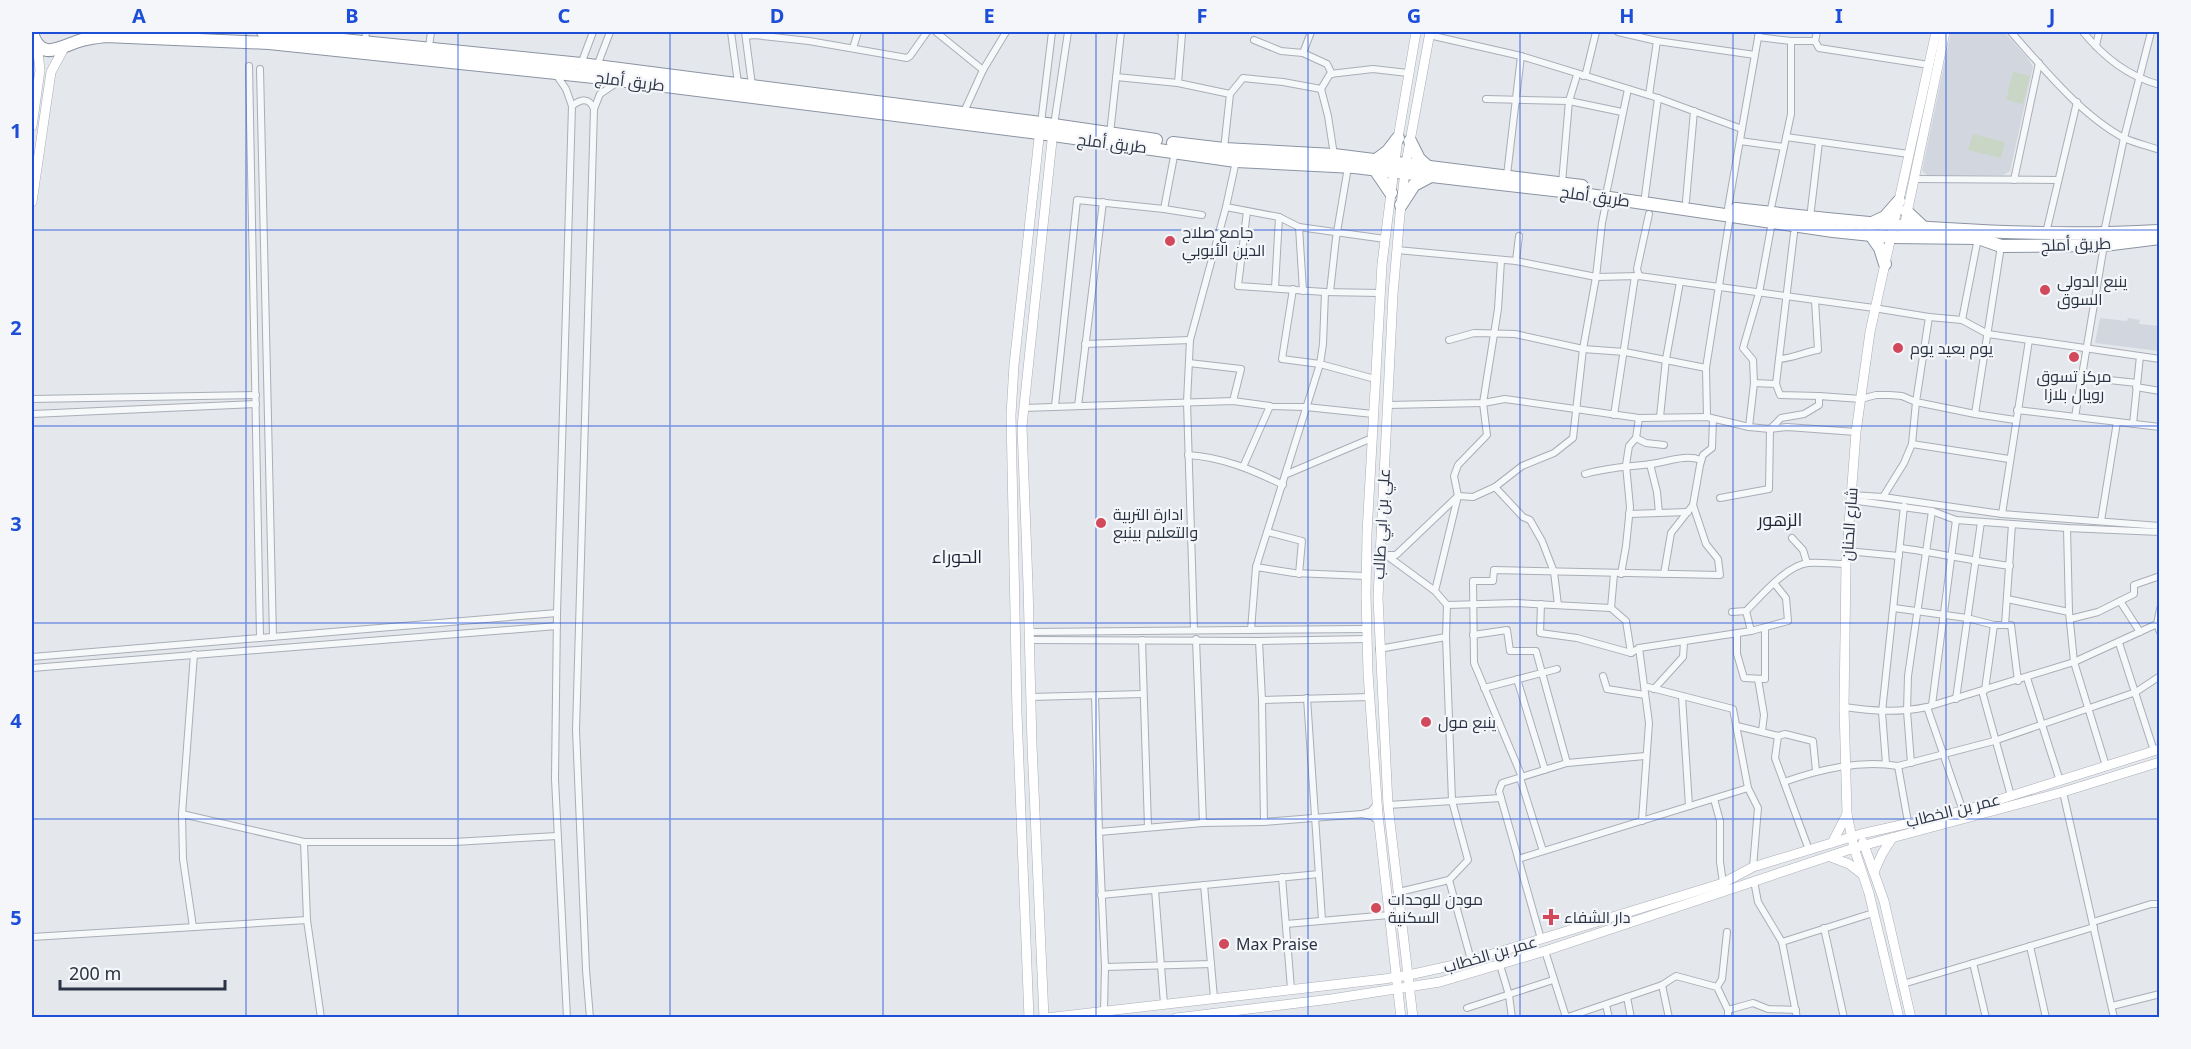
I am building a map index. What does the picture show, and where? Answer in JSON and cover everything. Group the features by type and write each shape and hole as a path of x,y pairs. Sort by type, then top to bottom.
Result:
{"highway":[{"path":"32,32 34,42"},
{"path":"64,48 70,43 75,32"},
{"name":"طريق أملج","path":"34,42 51,51 64,48 79,40 105,36 366,36 429,47 738,83 963,114 1236,160 1400,168 1729,212 1897,232 1978,238 2001,246 2104,239 2160,238"},
{"name":"طريق أملج","path":"267,36 621,80 1040,128"},
{"name":"طريق أملج","path":"1053,130 1110,134 1224,149 1334,155 1376,166"},
{"path":"1391,193 1376,166 1388,151 1404,139 1429,172 1414,185 1401,205"},
{"name":"طريق أملج","path":"1429,172 1506,175 1562,183 1607,194 1686,201 1729,212"},
{"path":"1885,264 1871,229 1903,206 1923,227"},
{"name":"طريق أملج","path":"1771,217 1810,218 1871,229"},
{"name":"طريق أملج","path":"1897,232 1923,227 2104,239 2160,231"}],"street":[{"path":"429,47 431,32"},
{"path":"581,64 593,32"},
{"path":"597,66 610,32"},
{"path":"731,32 738,83"},
{"path":"810,41 811,32"},
{"path":"853,48 858,32"},
{"path":"752,85 746,34 810,41 907,58 927,32"},
{"path":"936,32 983,70"},
{"path":"963,114 983,70 1006,32"},
{"path":"1029,1017 1017,713 1011,415 1014,365 1052,32"},
{"path":"1045,1017 1030,697 1022,426 1053,130 1068,32"},
{"path":"1110,134 1121,32"},
{"path":"1178,83 1182,32"},
{"path":"1303,53 1311,32"},
{"path":"1562,183 1569,101 1580,75 1586,73 1596,32"},
{"path":"1618,32 1657,41 1755,55"},
{"path":"1817,32 1815,41 1819,48 1929,65"},
{"name":"شارع الحنان","path":"1911,1017 1884,901 1864,845 1856,835 1847,814 1844,707 1846,564 1856,432 1874,308 1903,206 1910,154 1936,32"},
{"name":"شارع الحنان","path":"1903,206 1914,179 1945,32"},
{"path":"2011,32 2076,102 2124,138 2160,150"},
{"path":"2083,32 2117,65 2139,79 2160,85"},
{"path":"2096,46 2099,32"},
{"path":"2076,417 2104,239 2124,138 2151,32"},
{"name":"علي بن ابي طالب","path":"1412,33 1400,168 1401,205 1388,405 1379,649 1388,805 1413,1013"},
{"path":"1429,33 1521,56 1649,95 1742,129"},
{"name":"علي بن ابي طالب","path":"1404,139 1429,33"},
{"path":"1664,574 1671,533 1693,505 1701,460 1703,455 1712,448 1706,368 1758,34 1791,41 1815,41"},
{"path":"1254,40 1281,51 1303,53 1327,64 1332,74"},
{"path":"1649,95 1657,41"},
{"path":"1749,427 1754,383 1753,360 1743,348 1759,293 1791,114 1791,41"},
{"path":"32,126 40,70 34,42"},
{"path":"32,202 51,72 64,48"},
{"path":"1506,175 1521,56"},
{"path":"2014,180 2039,63"},
{"path":"249,66 260,638"},
{"path":"260,69 273,637"},
{"path":"1334,155 1321,90 1332,74 1373,69 1408,73"},
{"path":"554,72 567,89 572,106 557,613 555,778 567,1017"},
{"path":"1116,77 1178,83 1230,94"},
{"path":"1224,149 1230,94 1243,78 1283,82 1321,90"},
{"path":"590,1017 576,729 594,109 600,94 621,80"},
{"path":"1382,555 1396,555 1458,496 1473,497 1495,487 1522,466 1554,453 1573,438 1583,349 1596,277 1602,223 1622,112 1629,89"},
{"path":"1645,196 1658,98"},
{"path":"1486,99 1569,101 1622,112"},
{"path":"572,106 579,101 586,100 594,109"},
{"path":"2046,234 2076,102"},
{"path":"1686,201 1694,111"},
{"path":"1786,137 1910,154"},
{"path":"1740,141 1784,147"},
{"path":"1810,218 1819,142"},
{"path":"1164,209 1175,151"},
{"path":"1194,630 1187,402 1190,340 1226,207 1236,160"},
{"path":"1251,630 1256,567 1320,364 1328,292 1348,167"},
{"name":"علي بن ابي طالب","path":"1400,168 1391,193 1379,292 1366,576 1370,697 1378,821 1400,1014"},
{"path":"1914,179 2058,180"},
{"path":"1055,406 1077,200 1202,215"},
{"path":"1078,406 1103,202"},
{"path":"1226,207 1279,217 1299,227 1385,239"},
{"path":"1247,211 1238,286 1304,291 1379,292"},
{"path":"1614,415 1637,269 1649,213"},
{"path":"1275,288 1279,217"},
{"path":"1299,227 1304,291"},
{"path":"1794,233 1776,384 1778,394 1861,399 1876,395 1902,396 1916,402 2015,420"},
{"path":"1516,261 1519,236"},
{"path":"1962,320 1978,238"},
{"path":"1975,414 2001,246"},
{"path":"1397,250 1516,261 1596,277 1637,276 1962,320 1988,334 2160,359"},
{"path":"1435,591 1458,496 1454,476 1458,465 1487,435 1483,403 1495,333 1501,260"},
{"path":"1660,417 1666,359 1680,282"},
{"path":"1293,289 1282,359 1320,364 1375,379"},
{"path":"1779,359 1797,357 1803,352 1818,350 1815,300"},
{"path":"1883,497 1904,463 1912,444 1929,317"},
{"path":"1449,340 1474,333 1515,334 1583,349 1625,352 1706,368"},
{"path":"1085,344 1190,340"},
{"path":"2002,514 2029,340"},
{"path":"2133,424 2140,356"},
{"path":"1189,363 1241,369 1233,400"},
{"path":"2081,376 2160,390"},
{"path":"1754,383 1776,384"},
{"path":"32,399 256,395"},
{"path":"1720,498 1769,489 1770,429 1781,418 1804,414 1819,405 1819,396"},
{"path":"1388,405 1483,403 1505,399 1639,418 1710,418 1749,427 1856,432"},
{"path":"1023,408 1233,400 1270,406 1373,414"},
{"path":"32,414 256,404"},
{"path":"1243,467 1270,406"},
{"path":"2017,410 2160,427"},
{"path":"1611,608 1629,514 1626,465 1629,446 1635,438 1639,418"},
{"path":"2101,521 2117,422"},
{"path":"1287,474 1372,438"},
{"path":"1635,438 1647,443 1664,445"},
{"path":"1912,444 2009,459"},
{"path":"1188,454 1210,456 1243,467 1283,485"},
{"path":"1586,474 1626,465 1650,464 1693,457 1701,460"},
{"path":"1650,464 1657,492 1659,513"},
{"path":"1495,487 1523,517 1530,520 1542,541 1554,572 1558,605"},
{"path":"1851,498 1883,497 2002,514 2160,526"},
{"path":"1851,498 1932,511 1956,520 2160,532"},
{"path":"1543,851 1521,777 1474,663 1473,581 1493,581 1494,570 1720,575 1718,559 1706,544 1693,505"},
{"path":"1886,764 1882,712 1904,506"},
{"path":"1911,763 1907,711 1908,676 1932,511"},
{"path":"1629,514 1688,512"},
{"path":"1956,520 1929,706 1963,811"},
{"path":"1956,699 1981,522"},
{"path":"2005,625 2012,524"},
{"path":"2067,528 2074,662 2106,766"},
{"path":"1268,532 1302,541 1299,574"},
{"path":"1792,538 1803,550 1807,563"},
{"path":"1901,548 2010,566"},
{"path":"1847,551 1899,556"},
{"path":"1382,555 1435,591 1447,605 1446,637 1452,801 1467,860 1449,880 1399,892"},
{"path":"1732,612 1746,611 1774,583 1798,566 1807,563 1846,564"},
{"path":"1256,567 1299,574 1366,576"},
{"path":"2007,599 2070,616 2098,612 2134,594 2133,585 2160,576"},
{"path":"1541,604 1540,633 1577,638 1631,653 1639,648 1751,632 1788,621 1786,598 1774,583"},
{"path":"2120,601 2140,632"},
{"path":"1447,605 1541,604 1611,608 1626,621 1631,653"},
{"path":"1894,608 1944,614 1994,625 2011,625 2018,681"},
{"path":"2160,609 2157,624 2160,632"},
{"path":"1746,611 1751,632"},
{"path":"32,657 557,613"},
{"path":"1844,707 1882,712 1907,711 1956,699 2074,662 2157,624"},
{"path":"1994,625 1984,691 1994,741 2011,796"},
{"path":"32,668 557,626"},
{"path":"1737,634 1737,654 1744,678 1765,679 1765,628"},
{"path":"1029,636 1194,630 1367,634"},
{"path":"1473,635 1507,630 1510,651 1536,651 1567,764"},
{"path":"1029,636 1259,641 1367,634"},
{"path":"1379,649 1446,637"},
{"path":"1196,639 1203,823"},
{"path":"1142,640 1148,827"},
{"path":"1259,641 1264,822"},
{"path":"1654,688 1683,657 1684,642"},
{"path":"2119,643 2157,750"},
{"path":"1639,648 1649,723 1642,821"},
{"path":"193,927 183,859 182,814 194,654"},
{"path":"1484,687 1557,669"},
{"path":"1784,782 1816,771 1846,765 1898,766 1994,741 2136,692 2160,675"},
{"path":"1603,676 1607,689 1645,695"},
{"path":"2027,678 2060,781"},
{"path":"1758,679 1764,715 1762,731"},
{"path":"1517,680 1545,770"},
{"path":"1644,686 1733,710 1748,788 1758,808 1753,867"},
{"path":"1030,697 1143,694"},
{"path":"1095,696 1105,967 1104,1011"},
{"path":"1682,696 1689,806"},
{"path":"1262,700 1370,697"},
{"path":"1307,698 1322,920"},
{"path":"1737,726 1778,736 1785,734 1813,741 1816,771"},
{"path":"1778,736 1775,758 1809,850"},
{"name":"عمر بن الخطاب","path":"1045,1017 1376,980 1427,972 1723,883 1753,867 1856,835 1963,811 2157,750"},
{"path":"1540,939 1499,791 1502,783 1567,764 1645,756"},
{"name":"عمر بن الخطاب","path":"1176,1017 1219,1015 1429,984 1545,951 1854,848 2063,792 2160,762"},
{"path":"1898,766 1908,822"},
{"path":"1518,859 1748,788"},
{"path":"2063,792 2115,1017"},
{"path":"1388,805 1501,798"},
{"path":"1714,799 1720,821 1720,862 1723,883"},
{"path":"1099,832 1203,823 1264,822 1362,814 1371,811 1377,803"},
{"path":"182,814 304,842 454,842 557,836"},
{"path":"1362,814 1372,816 1378,821"},
{"path":"1832,843 1847,814"},
{"name":"شارع الحنان","path":"1856,835 1854,848 1899,1017"},
{"path":"1874,872 1892,838"},
{"path":"304,842 307,920 321,1017"},
{"path":"1831,857 1849,864 1862,874"},
{"path":"1101,895 1319,874"},
{"path":"1282,877 1290,989"},
{"path":"1449,880 1471,960"},
{"path":"1717,987 1728,1014 1754,1003 1768,1009 1796,1014 1782,942 1758,902 1754,881"},
{"path":"1204,885 1214,998"},
{"path":"1155,890 1164,1004"},
{"path":"1903,984 2030,946 2151,904 2160,904"},
{"path":"1782,942 1873,913"},
{"path":"1286,924 1389,915"},
{"path":"32,937 307,920"},
{"path":"1824,928 1844,1017"},
{"path":"1717,987 1722,979 1727,932"},
{"path":"2030,946 2046,1017"},
{"path":"1545,951 1565,1017 1662,985 1676,976 1717,987"},
{"path":"1407,957 1415,967 1427,972"},
{"path":"1376,980 1388,972 1394,958"},
{"path":"1973,963 1986,1017"},
{"path":"1105,967 1211,964"},
{"path":"1500,965 1509,995 1512,1017"},
{"path":"1467,1008 1554,980"},
{"path":"1413,1013 1418,994 1429,984"},
{"path":"1662,985 1669,1017"},
{"path":"1377,993 1392,997 1400,1014"},
{"path":"2112,1006 2160,994"},
{"path":"1627,997 1631,1017"},
{"path":"1606,1005 1609,1017"}],"shaded area":[{"path":"1951,32 2004,32 2033,67 2010,171 2003,175 1927,175 1922,171"},
{"path":"2100,318 2127,321 2128,318 2140,320 2139,324 2159,326 2159,351 2095,343"}],"green space":[{"path":"2013,72 2030,76 2023,104 2006,100"},
{"path":"1973,134 2005,142 2001,158 1968,150"}],"place":[{"name":"جامع صلاح الدين الأيوبي","path":"1170,241"},
{"name":"ينبع الدولى السوق","path":"2045,290"},
{"name":"يوم بعيد يوم","path":"1898,348"},
{"name":"مركز تسوق رويال بلازا","path":"2074,357"},
{"name":"ادارة التربية والتعليم بينبع","path":"1101,523"},
{"name":"ينبع مول","path":"1426,722"},
{"name":"مودن للوحدات السكنية","path":"1376,908"},
{"name":"دار الشفاء","path":"1551,917"},
{"name":"Max Praise","path":"1224,944"}],"district":[{"name":"الزهور","path":"1780,520"},
{"name":"الحوراء","path":"957,557"}]}
